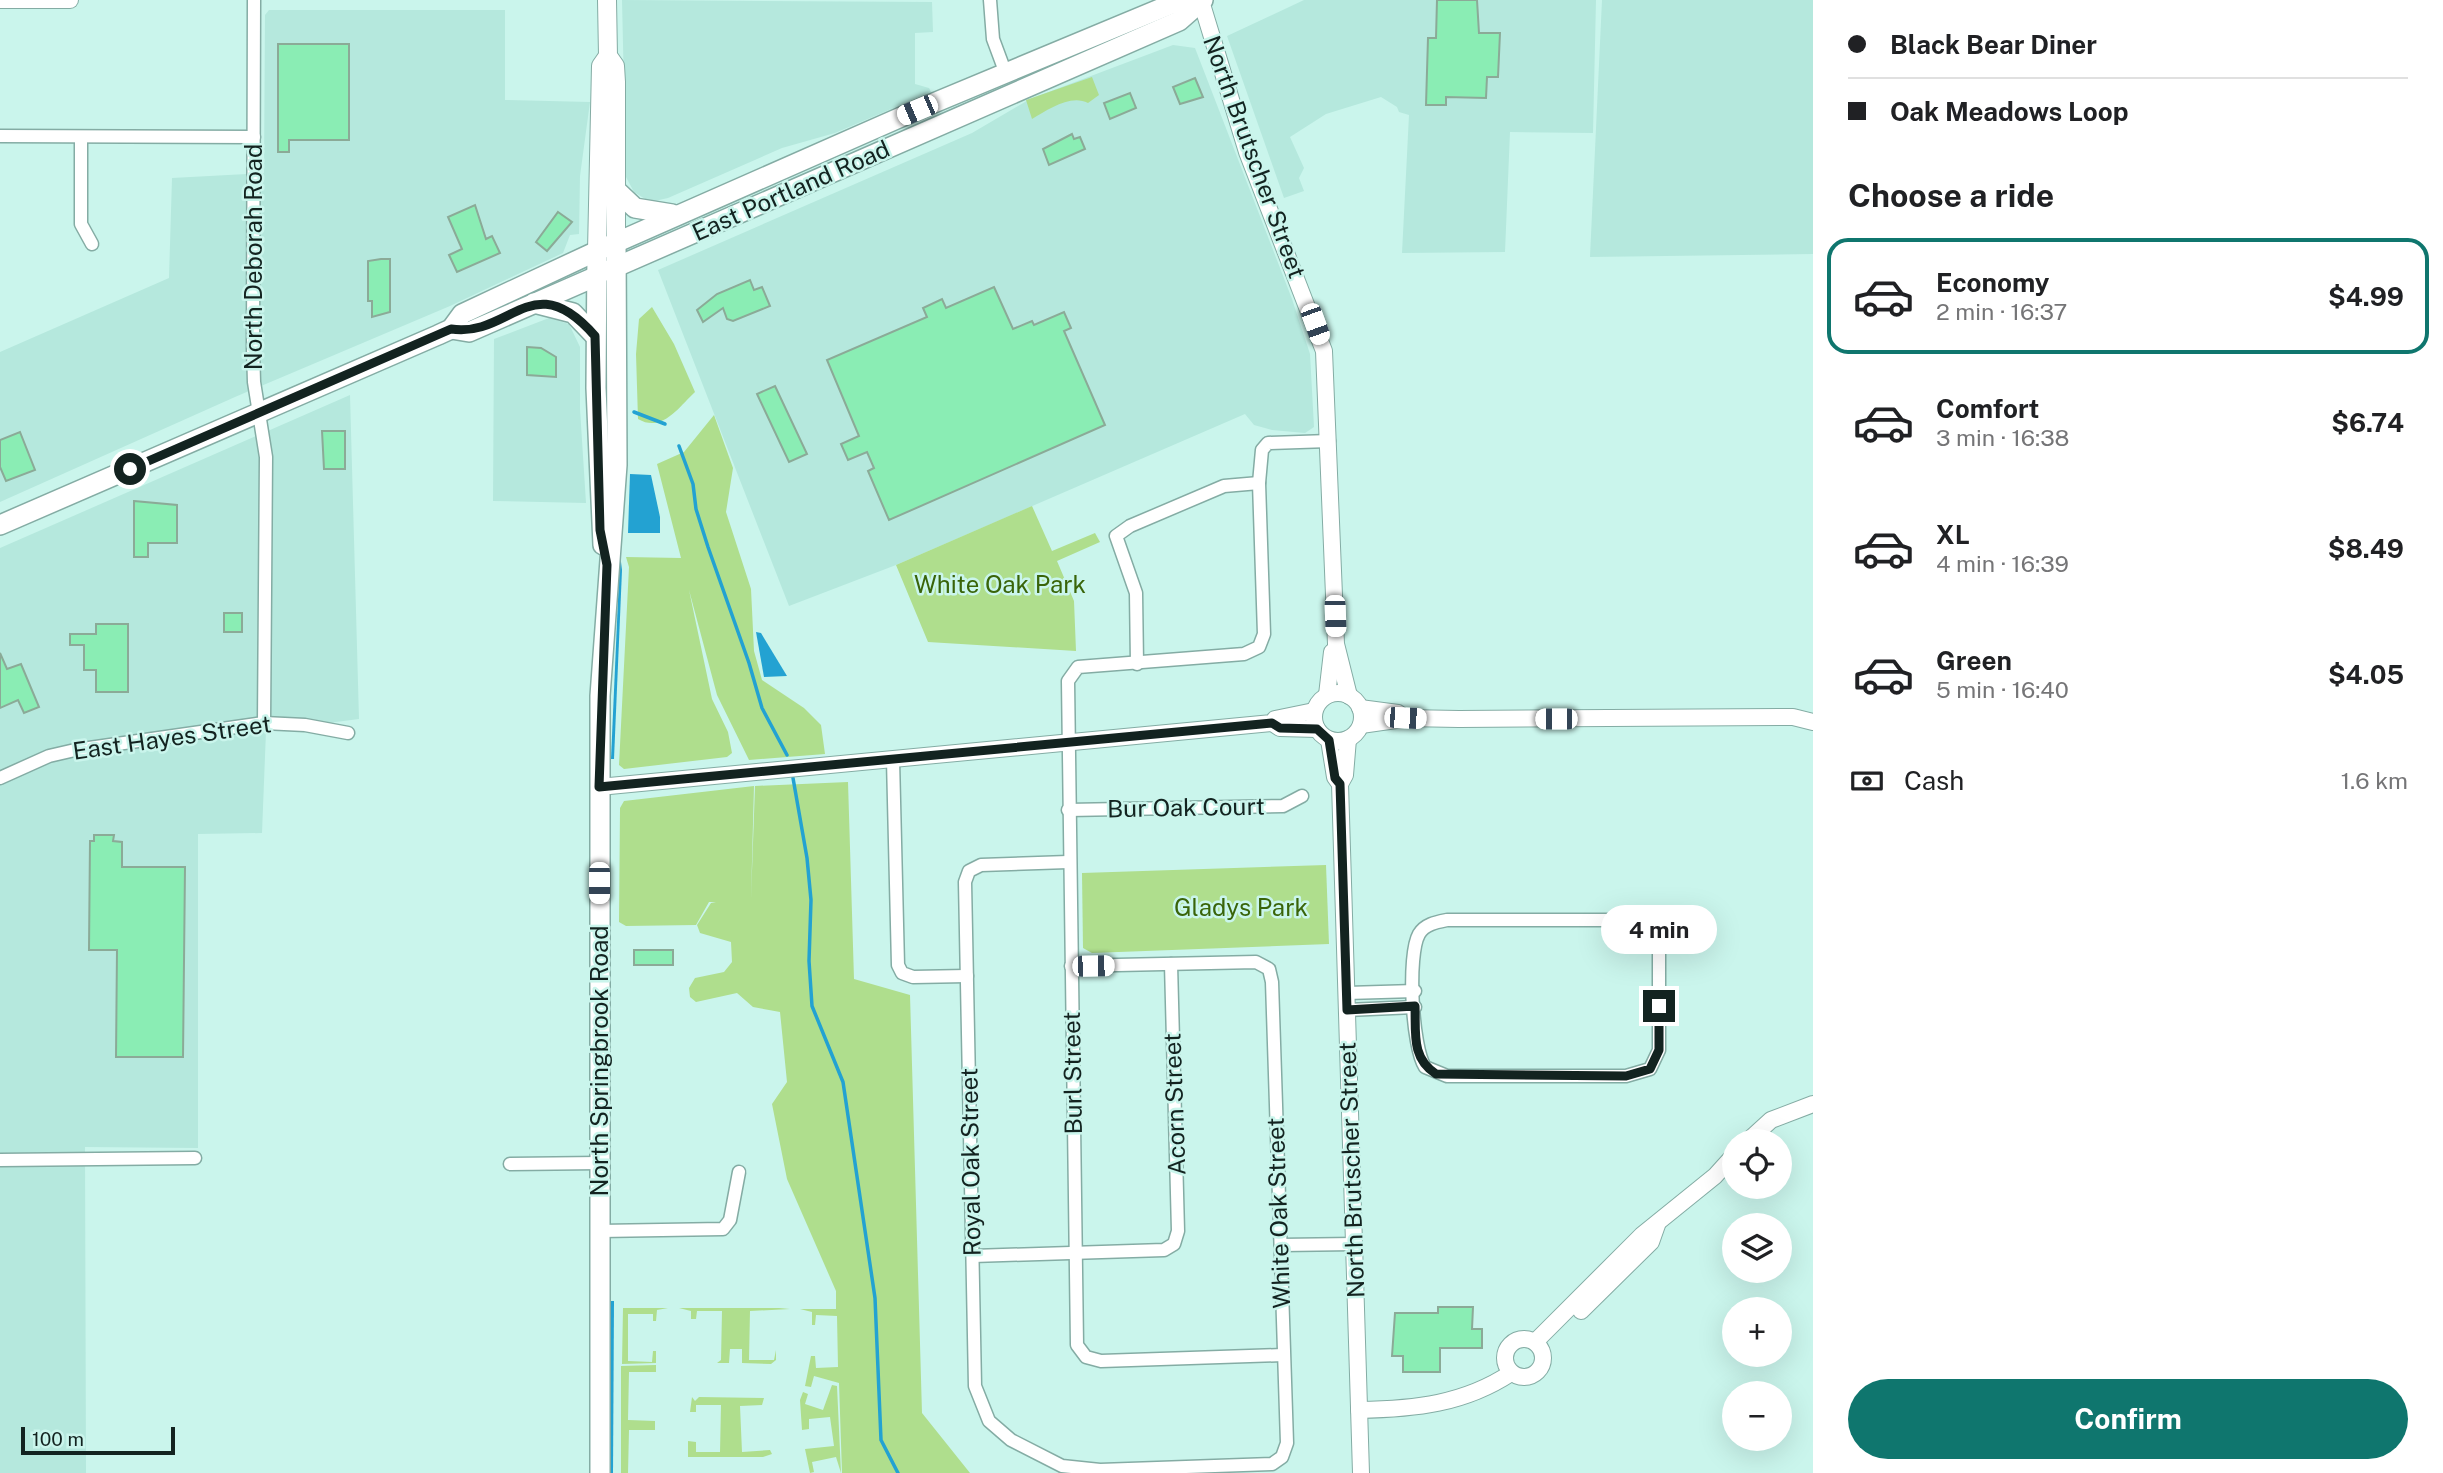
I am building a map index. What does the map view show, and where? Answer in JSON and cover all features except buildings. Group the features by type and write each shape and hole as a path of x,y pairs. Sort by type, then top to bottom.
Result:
{"main road":[{"name":"North Springbrook Road","path":"600,1473 599,787 607,565 613,530 617,465 615,66 608,56 607,0"},
{"name":"East Portland Road","path":"0,526 451,329 462,314 677,214 1174,3 1203,1"},
{"name":"East Portland Road","path":"451,329 468,332 1179,21 1203,1"},
{"name":"North Springbrook Road","path":"607,565 600,530 595,336 601,66 608,56"},
{"path":"617,191 640,210 677,214"},
{"path":"534,303 573,313 595,336"},
{"path":"600,491 607,491 607,521 613,530"}],"street":[{"path":"0,0 70,0"},
{"name":"North Deborah Road","path":"254,0 253,348 266,457 264,723"},
{"path":"990,0 993,39 1006,74"},
{"name":"North Brutscher Street","path":"1203,1 1247,152 1320,338 1326,368 1336,644 1355,702"},
{"path":"0,136 254,136"},
{"path":"81,136 81,224 92,244"},
{"path":"1259,483 1224,486 1130,526 1116,536 1136,593 1137,664 1252,652 1259,647 1264,634 1259,483 1262,450 1268,443 1329,441"},
{"name":"North Brutscher Street","path":"1327,695 1332,651 1336,644"},
{"name":"Burl Street","path":"1137,664 1084,666 1072,671 1068,681 1068,862 1077,1345 1086,1357 1101,1361 1283,1356"},
{"path":"1272,723 1275,719 1314,711 1327,695 1342,693 1355,702 1398,713 1405,718"},
{"path":"1355,702 1361,725"},
{"path":"1314,711 1323,734"},
{"path":"1793,718 1813,712"},
{"path":"599,787 1272,723 1280,728 1348,739 1361,725 1399,722 1405,718 1793,718 1813,722"},
{"name":"East Hayes Street","path":"0,778 49,756 75,750 264,723 305,725 348,733"},
{"name":"North Brutscher Street","path":"1323,734 1335,778 1340,784"},
{"name":"North Brutscher Street","path":"1348,739 1345,775 1340,784 1361,1473"},
{"path":"893,760 898,965 902,973 914,977 967,975"},
{"name":"Bur Oak Court","path":"1068,810 1283,806 1302,796"},
{"name":"Royal Oak Street","path":"1068,862 981,865 969,871 965,882 975,1387 989,1421 1011,1440 1050,1462 1077,1469 1272,1464 1282,1457"},
{"path":"1447,920 1634,922 1645,926 1654,937 1659,950 1659,1050 1650,1069 1641,1074 1436,1074 1425,1067 1419,1057 1415,991 1413,948 1421,932 1432,924 1447,920"},
{"name":"White Oak Street","path":"1171,964 1256,962 1269,969 1272,982 1287,1443 1282,1457"},
{"path":"1071,966 1171,964"},
{"name":"Acorn Street","path":"1076,1253 1164,1250 1174,1244 1178,1231 1171,964"},
{"path":"1347,993 1415,991"},
{"path":"1347,1010 1415,1006"},
{"path":"1761,1129 1771,1120 1813,1104"},
{"path":"0,1160 195,1158"},
{"path":"510,1164 600,1163"},
{"path":"1538,1346 1642,1235 1657,1225 1722,1166"},
{"path":"600,1231 723,1229 730,1220 739,1171"},
{"path":"1281,1245 1354,1244"},
{"path":"973,1256 1076,1253"},
{"path":"1519,1339 1538,1346 1542,1364 1534,1375 1520,1377 1509,1370 1504,1357 1509,1345 1519,1339"},
{"path":"1359,1405 1438,1405 1459,1399 1509,1370"}],"shaded area":[{"path":"622,0 932,2 933,32 915,33 915,84 929,88 931,92 835,133 782,148 668,198 650,202 634,192 626,177"},
{"path":"1304,0 1596,0 1593,133 1510,132 1505,252 1402,253 1409,115 1399,112 1397,107 1381,97 1326,114 1290,137 1304,168 1299,178 1304,191 1284,198 1227,36"},
{"path":"1602,0 1813,0 1813,254 1590,257"},
{"path":"269,10 505,10 505,100 590,102 580,176 579,234 570,235 563,253 450,306 235,397 0,502 0,352 169,278 172,178 264,173 265,15"},
{"path":"1173,45 1195,48 1292,299 1310,354 1314,427 1305,433 1272,430 1254,425 1245,414 896,565 789,606 658,270 972,133 1030,99"},
{"path":"549,318 569,324 580,347 580,409 586,503 493,501 494,339"},
{"path":"350,395 359,719 266,731 262,833 198,834 198,1148 85,1147 86,1473 0,1473 0,548"}],"green space":[{"path":"1092,77 1099,95 1088,103 1074,100 1067,102 1032,119 1026,100"},
{"path":"652,307 674,344 695,392 669,417 655,423 647,423 638,419 636,354 639,319"},
{"path":"714,415 733,468 726,512 751,589 754,651 762,680 804,708 821,725 825,754 749,760 717,695 689,590 712,699 728,732 732,753 727,757 624,769 619,765 629,567 626,557 681,558 657,464 684,452"},
{"name":"White Oak Park","path":"1032,506 1052,551 1095,533 1100,542 1057,561 1074,601 1076,651 928,642 896,565"},
{"path":"848,782 854,979 910,995 922,1413 970,1473 842,1473 839,1383 814,1376 811,1387 805,1386 811,1356 815,1356 816,1368 838,1367 837,1316 816,1315 815,1325 812,1325 812,1312 800,1309 836,1309 836,1291 787,1179 772,1104 787,1082 780,1012 753,1007 737,993 696,1002 690,997 689,988 695,978 724,972 732,962 731,942 700,933 697,925 711,903 716,902 709,902 696,925 626,926 619,922 620,808 624,801 754,786 751,899 755,786"},
{"name":"Gladys Park","path":"1326,865 1329,944 1092,953 1083,948 1082,873"},
{"path":"623,1308 668,1308 657,1310 656,1321 653,1321 653,1314 628,1314 628,1361 652,1362 653,1351 656,1351 656,1363 622,1364"},
{"path":"679,1308 790,1309 750,1311 749,1360 774,1360 776,1350 776,1360 771,1364 742,1363 742,1349 730,1349 729,1363 717,1363 721,1360 722,1311 697,1311 696,1319 691,1319 691,1311"},
{"path":"656,1365 656,1372 629,1372 628,1420 655,1421 655,1430 629,1430 628,1473 621,1473 621,1366"},
{"path":"832,1385 837,1386 841,1473 836,1457 812,1462 814,1472 810,1473 805,1449 834,1446 830,1417 809,1419 809,1429 802,1430 800,1400 803,1392 808,1394 805,1404 823,1410"},
{"path":"692,1397 695,1401 699,1397 764,1398 762,1405 740,1406 742,1452 770,1450 772,1454 763,1457 688,1457 688,1441 696,1442 696,1452 720,1452 721,1405 696,1405 696,1412 690,1412"}],"water":[{"path":"630,474 651,475 660,517 660,533 628,533"},
{"path":"620,554 622,570 614,759 611,759"},
{"path":"756,632 761,633 787,676 764,677"},
{"path":"611,1301 614,1301 613,1473 611,1473"}],"waterway":[{"path":"634,412 665,424"},
{"path":"679,446 693,484 696,509 708,547 762,708 787,755"},
{"path":"793,778 807,858 811,900 809,961 812,1006 843,1082 875,1298 881,1440 898,1473"}],"route":[{"path":"130,469 451,329 468,332 534,303 573,313 595,336 600,530 607,565 600,696 599,787 1272,723 1280,728 1317,729 1329,740 1335,778 1340,784 1347,1010 1415,1006 1416,1048 1425,1067 1436,1074 1626,1076 1641,1074 1650,1069 1656,1059 1659,1050 1659,1006"}]}
